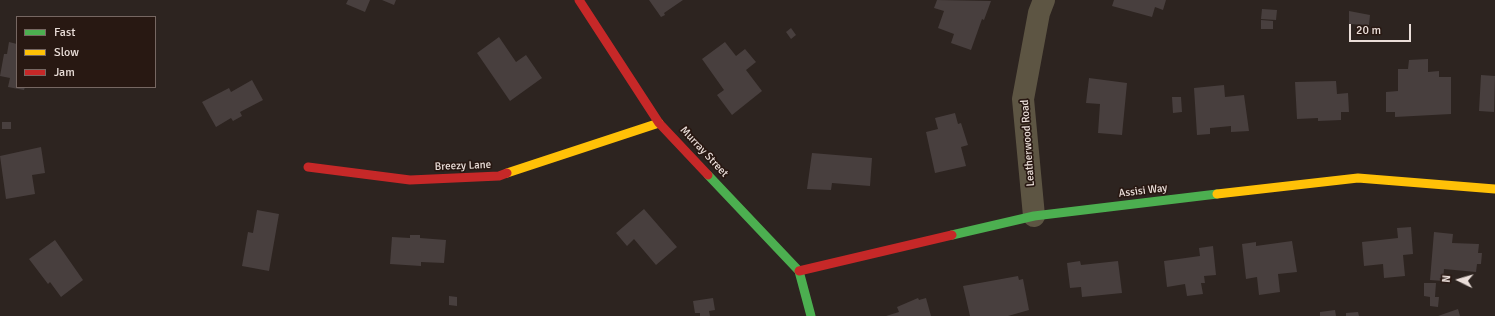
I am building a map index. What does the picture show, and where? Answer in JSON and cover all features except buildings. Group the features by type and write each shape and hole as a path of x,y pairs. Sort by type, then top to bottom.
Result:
{"street":[{"name":"Murray Street","path":"579,0 659,123 799,271 811,316"},
{"name":"Leatherwood Road","path":"1034,216 1023,99 1039,13 1044,0"},
{"name":"Breezy Lane","path":"308,167 410,180 499,176 659,123"},
{"name":"Assisi Way","path":"799,271 1034,216 1358,178 1495,189"}],"traffic: fast":[{"path":"708,175 799,271 811,316"},
{"path":"952,235 1034,216 1217,194"}],"traffic: slow":[{"path":"507,173 659,123"},
{"path":"1217,194 1358,178 1495,189"}],"traffic: jam":[{"path":"579,0 659,123 708,175"},
{"path":"308,167 410,180 499,176 507,173"},
{"path":"799,271 952,235"}]}
